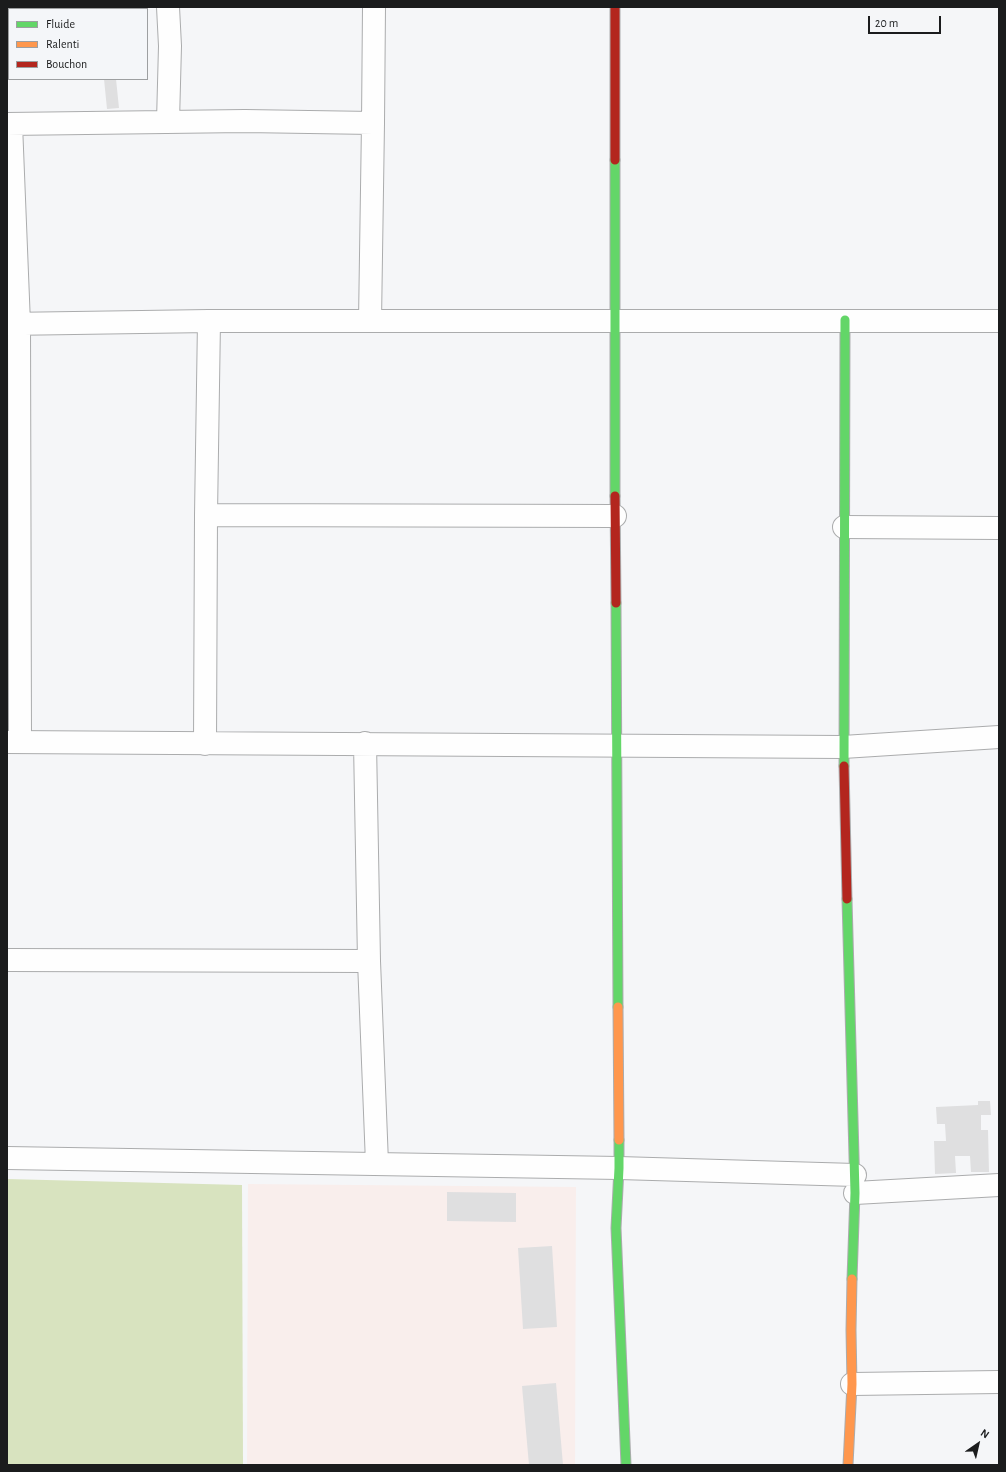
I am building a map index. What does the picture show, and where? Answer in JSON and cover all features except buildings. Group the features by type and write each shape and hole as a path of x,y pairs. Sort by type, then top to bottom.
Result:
{"main road":[{"path":"615,7 615,516 619,1168 616,1228 626,1465"},
{"path":"845,320 843,746 855,1184 851,1330 852,1384 848,1465"}],"street":[{"path":"168,7 170,46 168,121"},
{"path":"370,321 374,123 374,7"},
{"path":"374,123 168,121 9,124 13,324 14,742 843,746 999,737"},
{"path":"13,324 209,321 999,321"},
{"path":"205,744 209,321"},
{"path":"206,515 615,516"},
{"path":"844,527 999,528"},
{"path":"365,743 369,961 377,1163"},
{"path":"7,960 369,961"},
{"path":"7,1158 619,1168 855,1184 999,1185"},
{"path":"852,1384 999,1382"}],"shaded area":[{"path":"248,1184 576,1187 575,1465 247,1465"}],"green space":[{"path":"7,1179 242,1185 243,1465 7,1465"}],"traffic: fast":[{"path":"615,160 615,496"},
{"path":"844,766 845,320"},
{"path":"616,603 618,1007"},
{"path":"847,899 855,1193 852,1279"},
{"path":"619,1140 616,1228 626,1465"}],"traffic: slow":[{"path":"618,1007 619,1140"},
{"path":"848,1465 852,1384 852,1279"}],"traffic: jam":[{"path":"615,7 615,160"},
{"path":"615,496 616,603"},
{"path":"844,766 847,899"}]}
